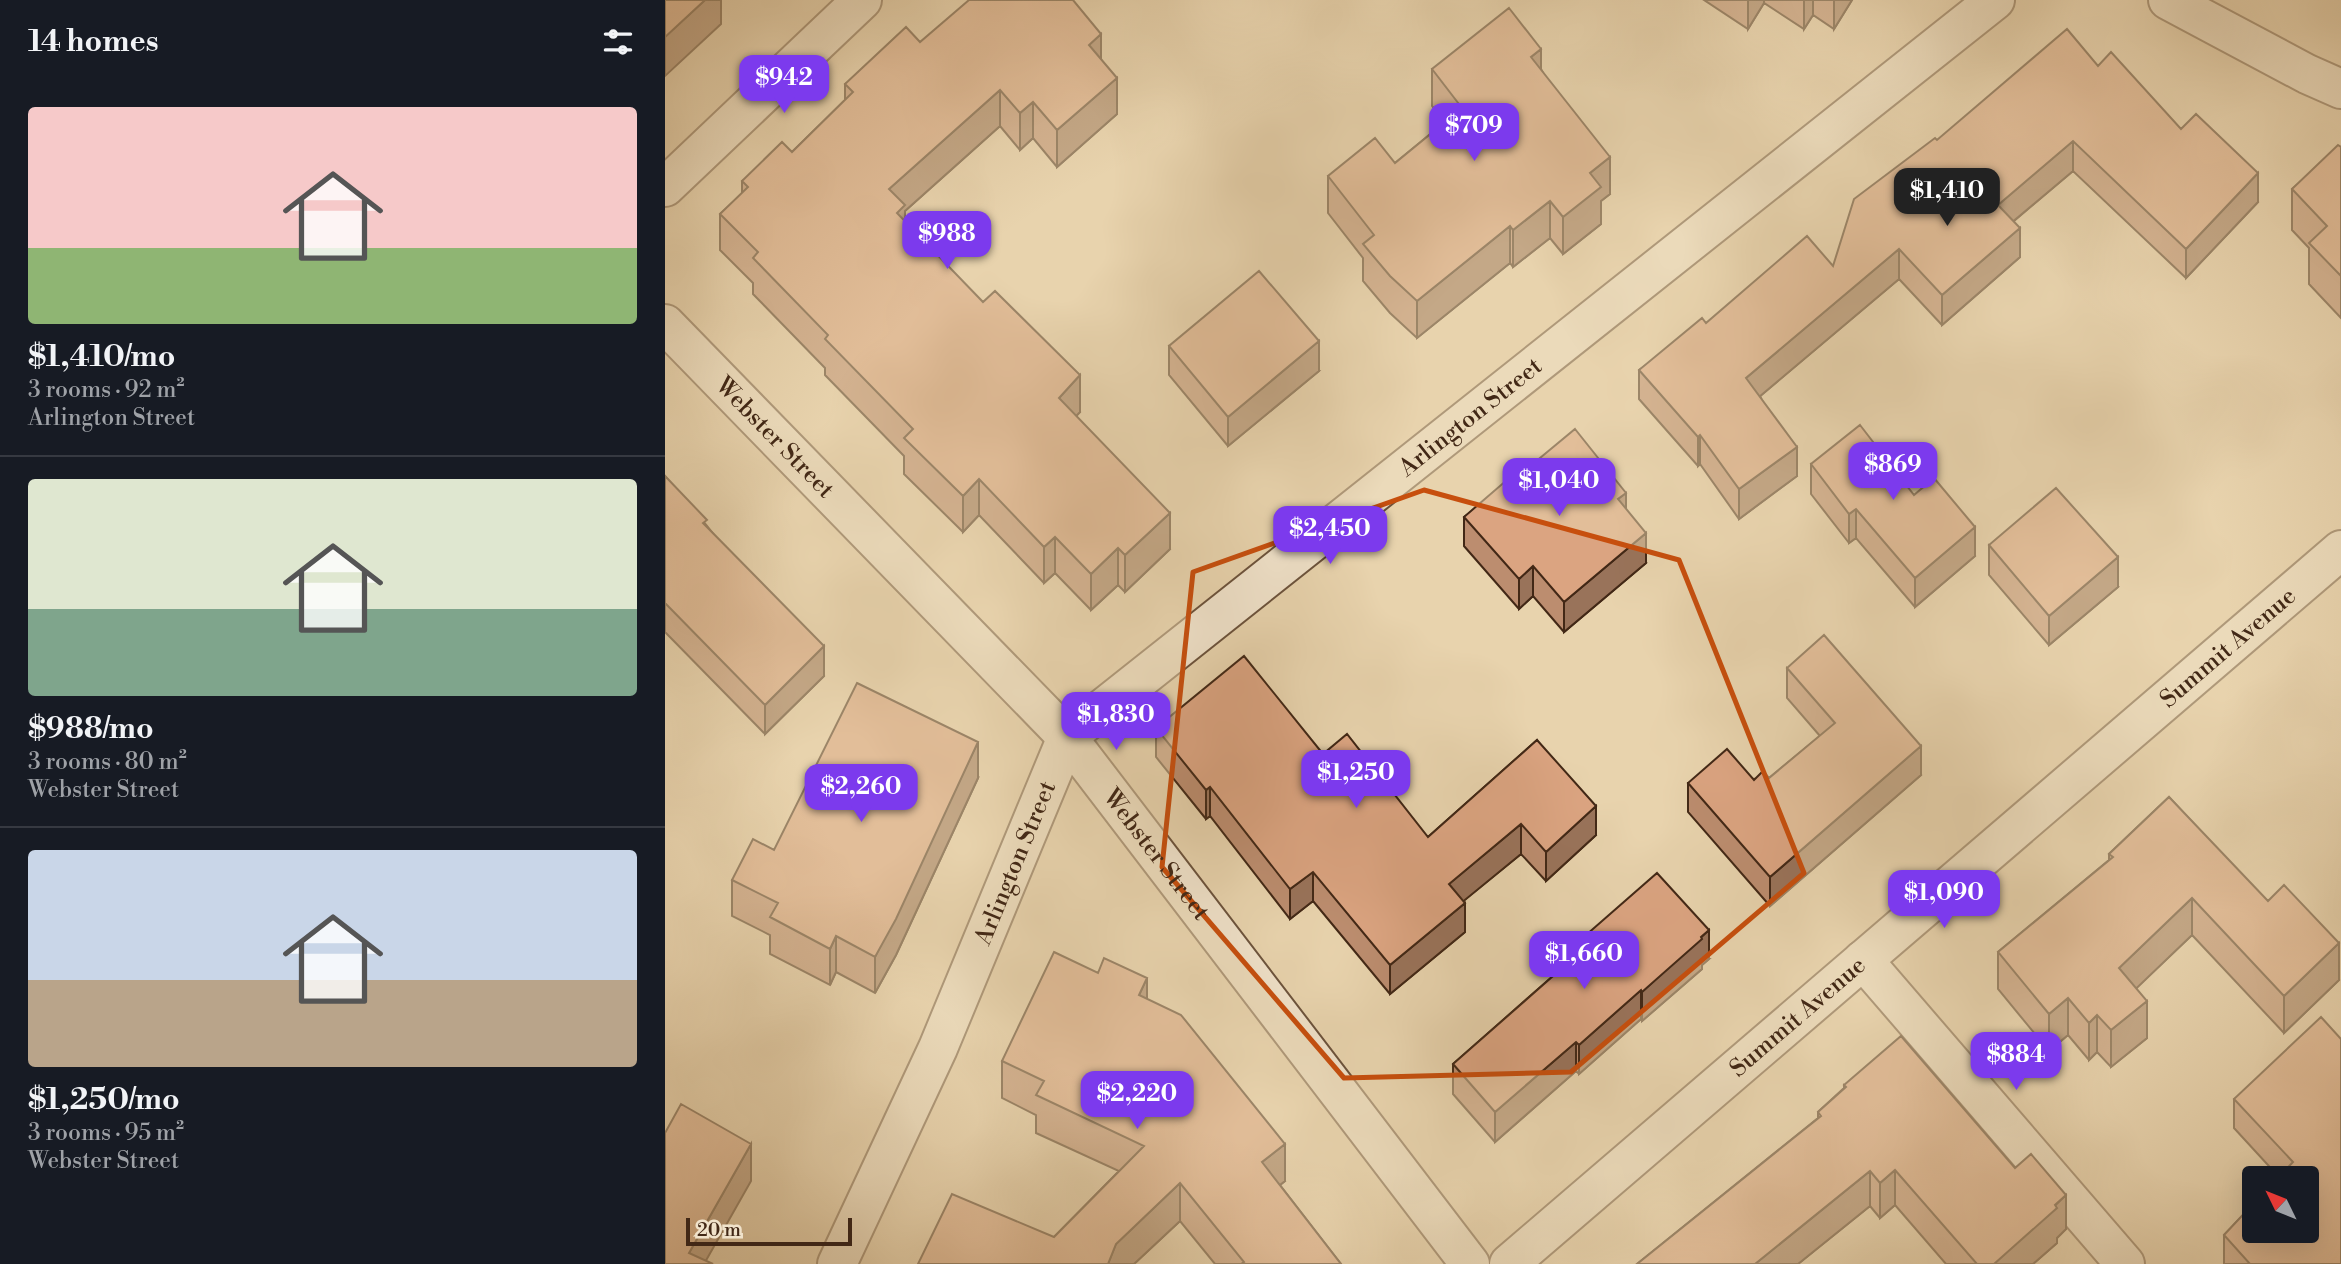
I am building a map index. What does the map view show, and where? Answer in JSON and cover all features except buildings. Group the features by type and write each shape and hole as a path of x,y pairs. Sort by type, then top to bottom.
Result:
{"street":[{"path":"665,187 862,0"},
{"name":"Arlington Street","path":"837,1264 938,1048 1067,737 1995,0"},
{"path":"2168,0 2307,74 2341,89"},
{"name":"Webster Street","path":"665,324 1067,737 1470,1264"},
{"name":"Summit Avenue","path":"1509,1264 2341,550"},
{"path":"1863,960 2125,1264"}],"highlighted area":[{"path":"1424,490 1679,560 1804,873 1571,1072 1344,1078 1162,867 1193,572"}]}
